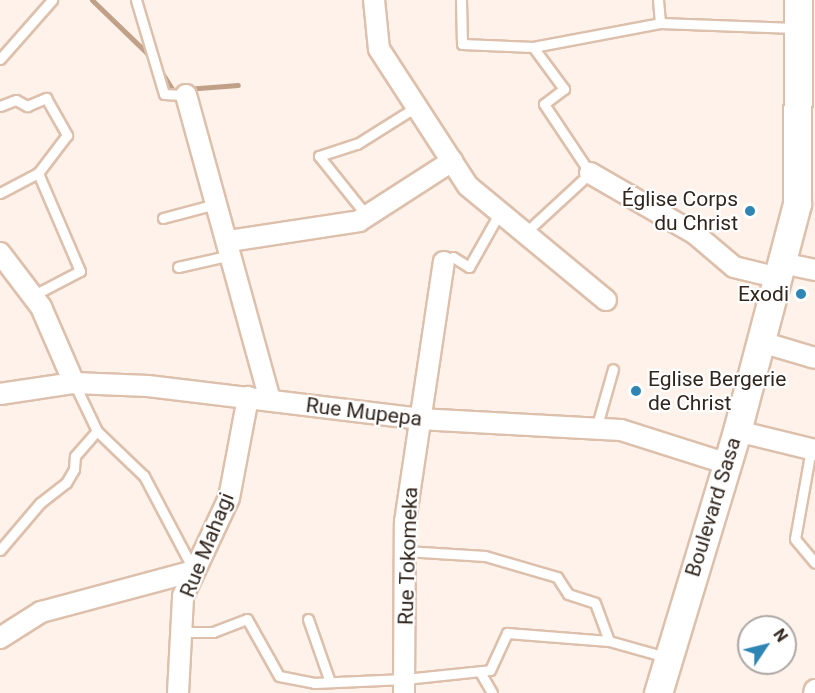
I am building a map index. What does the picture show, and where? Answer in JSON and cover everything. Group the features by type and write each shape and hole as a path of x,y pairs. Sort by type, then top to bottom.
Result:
{"street":[{"path":"374,0 379,49 468,186 606,300"},
{"name":"Boulevard Sasa","path":"658,693 802,204 798,0"},
{"path":"186,95 231,248 270,400"},
{"path":"231,248 359,221 452,161"},
{"path":"590,173 694,233 735,267 781,271 815,270"},
{"path":"0,253 32,296 74,383"},
{"name":"Rue Tokomeka","path":"404,686 405,551 419,419 444,262"},
{"path":"761,342 815,358"},
{"name":"Rue Mupepa","path":"0,394 74,383 270,400 419,419 621,430 724,463"},
{"name":"Rue Mahagi","path":"178,693 183,596 230,498 248,398"},
{"path":"737,431 813,450"},
{"path":"0,638 41,612 194,571"}],"lane":[{"path":"0,59 52,0"},
{"path":"136,0 164,94 186,95"},
{"path":"461,0 462,44 533,47 660,23 799,28"},
{"path":"658,0 660,23"},
{"path":"525,233 590,173 544,104 564,89 533,47"},
{"path":"0,106 16,100 27,106 46,98 67,135 38,173 0,193"},
{"path":"367,216 319,156 357,144 416,107"},
{"path":"32,296 80,271 38,173"},
{"path":"163,218 218,204"},
{"path":"444,262 453,257 469,267 500,212"},
{"path":"178,267 231,248"},
{"path":"596,429 614,369"},
{"path":"74,383 97,431 144,476 194,571"},
{"path":"0,550 40,503 66,483 74,469 75,456 97,431"},
{"path":"813,450 795,539 815,563"},
{"path":"405,551 485,556 557,577 568,594 595,603 609,641"},
{"path":"181,632 213,632 247,619 279,676 330,682 404,686 490,670 507,633 609,641 668,657"},
{"path":"308,619 330,682"},
{"path":"480,672 492,693"}],"waterway":[{"path":"92,0 152,58"},
{"path":"159,68 173,90 238,85"}],"place":[{"name":"Église Corps du Christ","path":"750,211"},
{"name":"Exodi","path":"801,294"},
{"name":"Eglise Bergerie de Christ","path":"636,391"}]}
